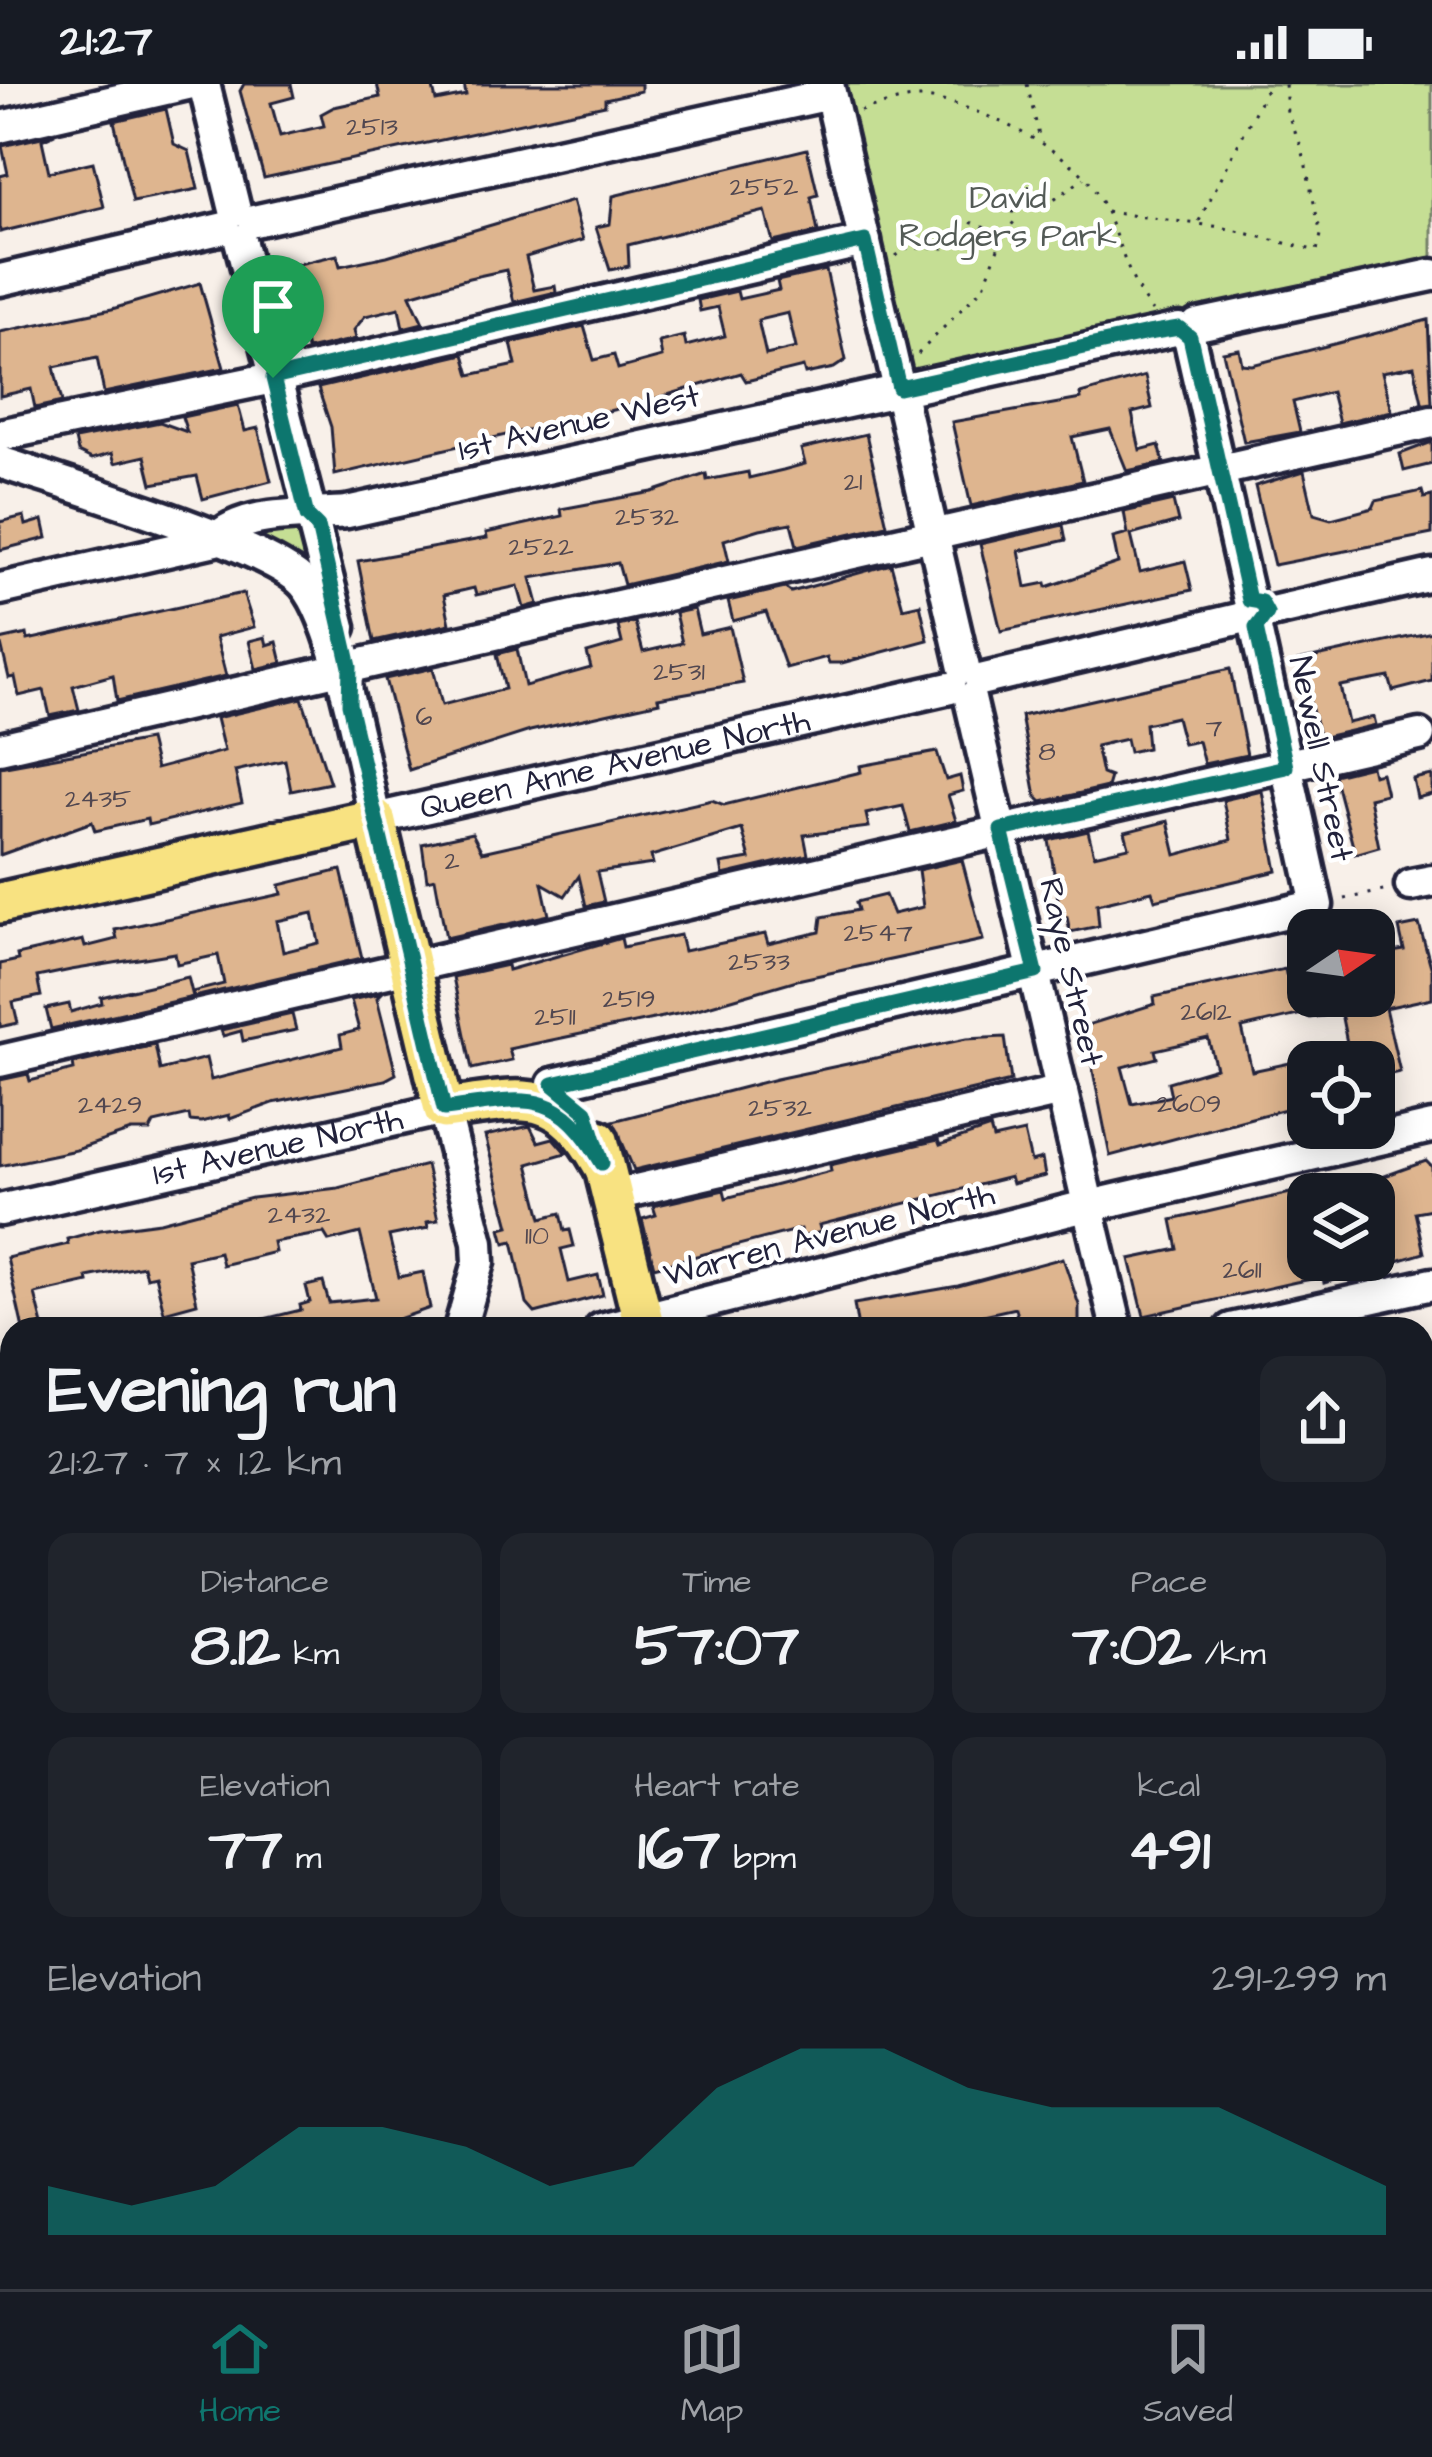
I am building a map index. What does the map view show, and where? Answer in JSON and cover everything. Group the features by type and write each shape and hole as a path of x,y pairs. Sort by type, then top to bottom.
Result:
{"main road":[{"name":"Queen Anne Avenue North","path":"0,904 375,819"},
{"path":"375,819 444,1109"},
{"path":"414,984 460,1077 475,1085 553,1084 586,1111 641,1317"},
{"name":"1st Avenue North","path":"444,1109 520,1099 552,1105 575,1121 606,1179"}],"street":[{"path":"0,127 188,84"},
{"path":"204,84 307,516 318,527 375,819"},
{"path":"0,280 835,98"},
{"name":"Raye Street","path":"835,98 1114,1317"},
{"path":"0,435 273,378 865,241"},
{"name":"1st Avenue West","path":"0,590 215,539 224,530 294,513 347,512 1432,275"},
{"name":"Newell Street","path":"1180,327 1220,471 1286,767 1330,902"},
{"path":"0,748 1432,422"},
{"path":"0,462 256,552 304,584 320,608 343,668"},
{"name":"Queen Anne Avenue North","path":"375,819 1432,575"},
{"path":"0,1060 414,984 1001,830 1419,735"},
{"path":"553,1084 1330,902"},
{"path":"606,1179 1062,1091"},
{"path":"444,1109 478,1242 479,1262 463,1317"},
{"name":"1st Avenue North","path":"0,1210 444,1109"},
{"name":"Warren Avenue North","path":"673,1317 1088,1206 1432,1127"},
{"path":"1285,1317 1432,1284"}],"path":[{"path":"1027,84 1040,141"},
{"path":"1198,224 1269,84"},
{"path":"1106,212 1198,224 1317,250 1321,235 1302,148 1287,113 1285,84"},
{"path":"835,98 940,100 1040,141 1084,177 1106,212 1131,279 1180,327"},
{"path":"911,358 927,350 984,286 1003,235 1015,222 1013,201 1020,192 1030,190 1054,200 1084,177"},
{"path":"889,266 907,248 950,248 952,232 964,220 1003,235"},
{"path":"1330,902 1415,885"}],"green space":[{"name":"David Rodgers Park","path":"838,84 1432,84 1432,265 908,376"},
{"path":"298,520 314,573 248,535"}],"building":[{"path":"244,84 291,84 294,97 271,103 280,136 324,126 321,114 334,107 380,97 377,84 432,84 436,101 466,95 464,84 641,84 641,91 605,99 605,105 264,178 240,91"},
{"path":"166,109 174,144 189,151 198,189 133,202 114,121"},
{"path":"55,134 42,140 49,172 93,162 104,207 0,232 0,176 8,174 2,146"},
{"path":"807,149 818,195 811,197 818,232 773,242 765,211 628,245 629,266 610,270 596,227 610,224 613,196"},
{"path":"572,201 583,240 526,257 534,290 555,286 556,292 514,302 506,270 469,278 410,295 423,323 403,328 399,308 365,316 354,330 356,339 307,350 290,266 337,255 340,266 387,256"},
{"path":"826,270 846,360 834,368 805,374 803,367 746,381 741,373 634,405 335,475 331,427 318,388 464,354 470,375 516,365 511,343 584,326 594,360 614,355 618,369 662,357 659,342 684,336 686,346 725,336 718,307 700,311 698,300 737,291 739,299 779,290 777,281","holes":["788,313 796,348 766,355 758,320"]},
{"path":"200,283 224,368 104,393 97,358 54,367 62,402 35,408 31,389 0,396 0,332 112,309"},
{"path":"1428,320 1432,403 1413,406 1422,402 1414,366 1382,372 1392,411 1339,423 1331,392 1293,402 1300,432 1244,442 1223,352 1239,349 1242,364 1252,365"},
{"path":"1145,376 1152,408 1132,413 1140,450 1159,445 1164,463 1127,471 1110,429 1072,437 1083,481 971,506 952,422 1081,399 1080,394"},
{"path":"238,405 245,431 258,428 271,481 203,499 197,476 152,484 145,456 115,463 112,453 92,459 78,452 75,439 160,422 187,432 182,417"},
{"path":"866,434 887,525 797,546 791,523 760,529 724,540 729,561 624,585 618,563 531,578 538,604 524,608 518,586 476,595 474,588 444,595 450,624 374,641 358,561 487,538 486,533 562,516 561,509 652,492 706,474 707,480 748,472 749,478 783,470 805,464 801,449"},
{"path":"1432,442 1432,464 1404,471 1400,454"},
{"path":"1304,471 1314,514 1331,519 1373,508 1376,501 1422,491 1424,498 1432,496 1432,534 1274,565 1255,486"},
{"path":"1173,501 1178,522 1131,535 1140,572 1185,561 1192,590 1001,631 980,544 1063,525 1066,540 1019,551 1026,587 1046,583 1047,587 1118,563 1113,538 1128,534 1124,512"},
{"path":"24,516 26,525 43,520 47,538 0,550 0,522"},
{"path":"891,564 903,608 920,604 928,640 842,663 829,663 827,657 786,668 766,612 733,621 728,601 785,588 791,592"},
{"path":"243,593 254,627 216,637 226,676 117,701 113,675 73,686 79,710 50,716 44,690 19,696 15,677 9,678 0,640 27,634 28,640"},
{"path":"694,609 700,634 730,627 743,683 658,698 659,702 530,731 409,770 385,679 433,668 442,705 505,689 497,654 517,649 525,686 591,668 587,653 622,643 618,626 635,622 643,652 682,643 675,613"},
{"path":"1432,632 1432,681 1393,691 1389,677 1340,686 1348,723 1374,717 1376,725 1320,738 1298,661"},
{"path":"265,637 267,645 277,642 282,663 256,669 249,641"},
{"path":"1230,669 1247,755 1204,764 1198,741 1183,744 1176,717 1145,724 1147,748 1129,752 1126,739 1096,746 1102,774 1110,777 1107,787 1042,802 1036,796 1021,716"},
{"path":"302,698 330,783 291,791 285,760 235,771 242,803 148,825 147,819 95,831 92,822 0,855 0,767 149,740 156,769 224,751 216,718"},
{"path":"937,752 946,780 960,776 963,791 948,795 956,821 910,832 903,806 866,814 869,827 804,835 808,855 723,875 721,864 750,859 742,829 651,856 653,864 597,872 604,902 586,906 579,876 565,896 542,883 549,915 446,938 435,878 427,880 422,844 472,833 482,852 712,800 724,805 861,772 860,766"},
{"path":"1371,766 1373,775 1381,773 1386,794 1369,798 1379,847 1355,854 1334,775"},
{"path":"1432,775 1432,794 1417,798 1413,779"},
{"path":"1262,791 1277,871 1155,900 1152,891 1097,904 1099,926 1070,932 1067,917 1061,919 1049,840 1088,831 1094,855 1129,847 1125,832 1168,821 1176,855 1231,840 1223,800"},
{"path":"962,860 983,940 797,980 687,1012 509,1049 512,1060 472,1069 453,977 507,965 508,970 621,938 623,947 680,935 684,951 765,934 768,944 820,932 822,917 858,910 856,902 885,895 893,914 923,907 918,870"},
{"path":"341,870 362,958 194,997 192,992 224,984 218,955 177,964 175,953 71,970 37,977 41,996 13,1002 18,1023 0,1027 0,964 18,960 17,955 83,940 85,947 117,939 115,930 282,894 280,885","holes":["313,913 319,943 283,952 277,921"]},
{"path":"1419,924 1432,970 1432,998 1395,1006 1395,952 1404,950 1399,928"},
{"path":"1285,969 1289,1017 1242,1028 1252,1071 1287,1064 1287,1109 1110,1156 1084,1026 1155,1004 1154,997","holes":["1208,1038 1216,1068 1168,1082 1171,1096 1132,1104 1122,1067 1157,1058 1155,1050"]},
{"path":"188,977 193,997 51,1029 46,1009 69,1004 71,1012 102,1003 101,997"},
{"path":"382,993 377,998 396,1074 385,1080 273,1103 230,1119 229,1115 190,1121 189,1115 154,1123 150,1131 131,1131 76,1150 0,1166 0,1080 28,1074 30,1081 74,1070 73,1064 155,1045 160,1070 206,1058 211,1080 342,1047 340,1035 359,1030 351,1000"},
{"path":"292,1014 296,1030 243,1041 241,1031 223,1036 221,1030"},
{"path":"1342,1017 1387,1017 1393,1041 1347,1041"},
{"path":"1005,1037 1011,1081 634,1170 613,1121 776,1079 966,1039"},
{"path":"530,1126 538,1142 553,1138 566,1153 528,1164 542,1218 561,1213 565,1231 570,1230 574,1246 561,1249 569,1282 598,1275 603,1295 535,1313 527,1304 513,1241 505,1243 501,1228 509,1226 485,1136"},
{"path":"990,1128 993,1139 1024,1132 1031,1162 1042,1159 1045,1176 1012,1184 1010,1177 819,1225 821,1232 802,1237 800,1229 654,1267 642,1219 656,1215 653,1206 724,1190 726,1198 831,1171 830,1165 938,1140 940,1145"},
{"path":"1426,1161 1432,1167 1432,1209 1415,1212 1424,1253 1395,1262 1395,1173"},
{"path":"426,1165 438,1220 427,1222 428,1228 389,1236 399,1277 423,1272 430,1308 404,1317 272,1317 301,1310 300,1305 310,1302 306,1286 323,1282 329,1303 376,1298 360,1233 329,1241 324,1233 273,1242 275,1252 222,1265 219,1252 187,1259 197,1303 164,1312 155,1275 146,1277 143,1266 35,1294 41,1317 20,1317 7,1258 68,1244 67,1239 100,1230 160,1222 252,1198 338,1188"},
{"path":"1287,1194 1287,1281 1305,1281 1144,1316 1130,1259 1178,1249 1172,1220"},
{"path":"1063,1258 1079,1317 1017,1317 1015,1308 974,1317 856,1317 854,1304 958,1286"}],"route":[{"path":"865,241 899,388 1179,328 1190,337 1249,600 1261,602 1267,613 1263,625 1256,628 1286,767 1001,830 1036,972 553,1084 579,1100 586,1111 602,1163 575,1121 552,1105 520,1099 444,1109 349,704 350,667 318,527 307,516 273,378 865,241"}]}
